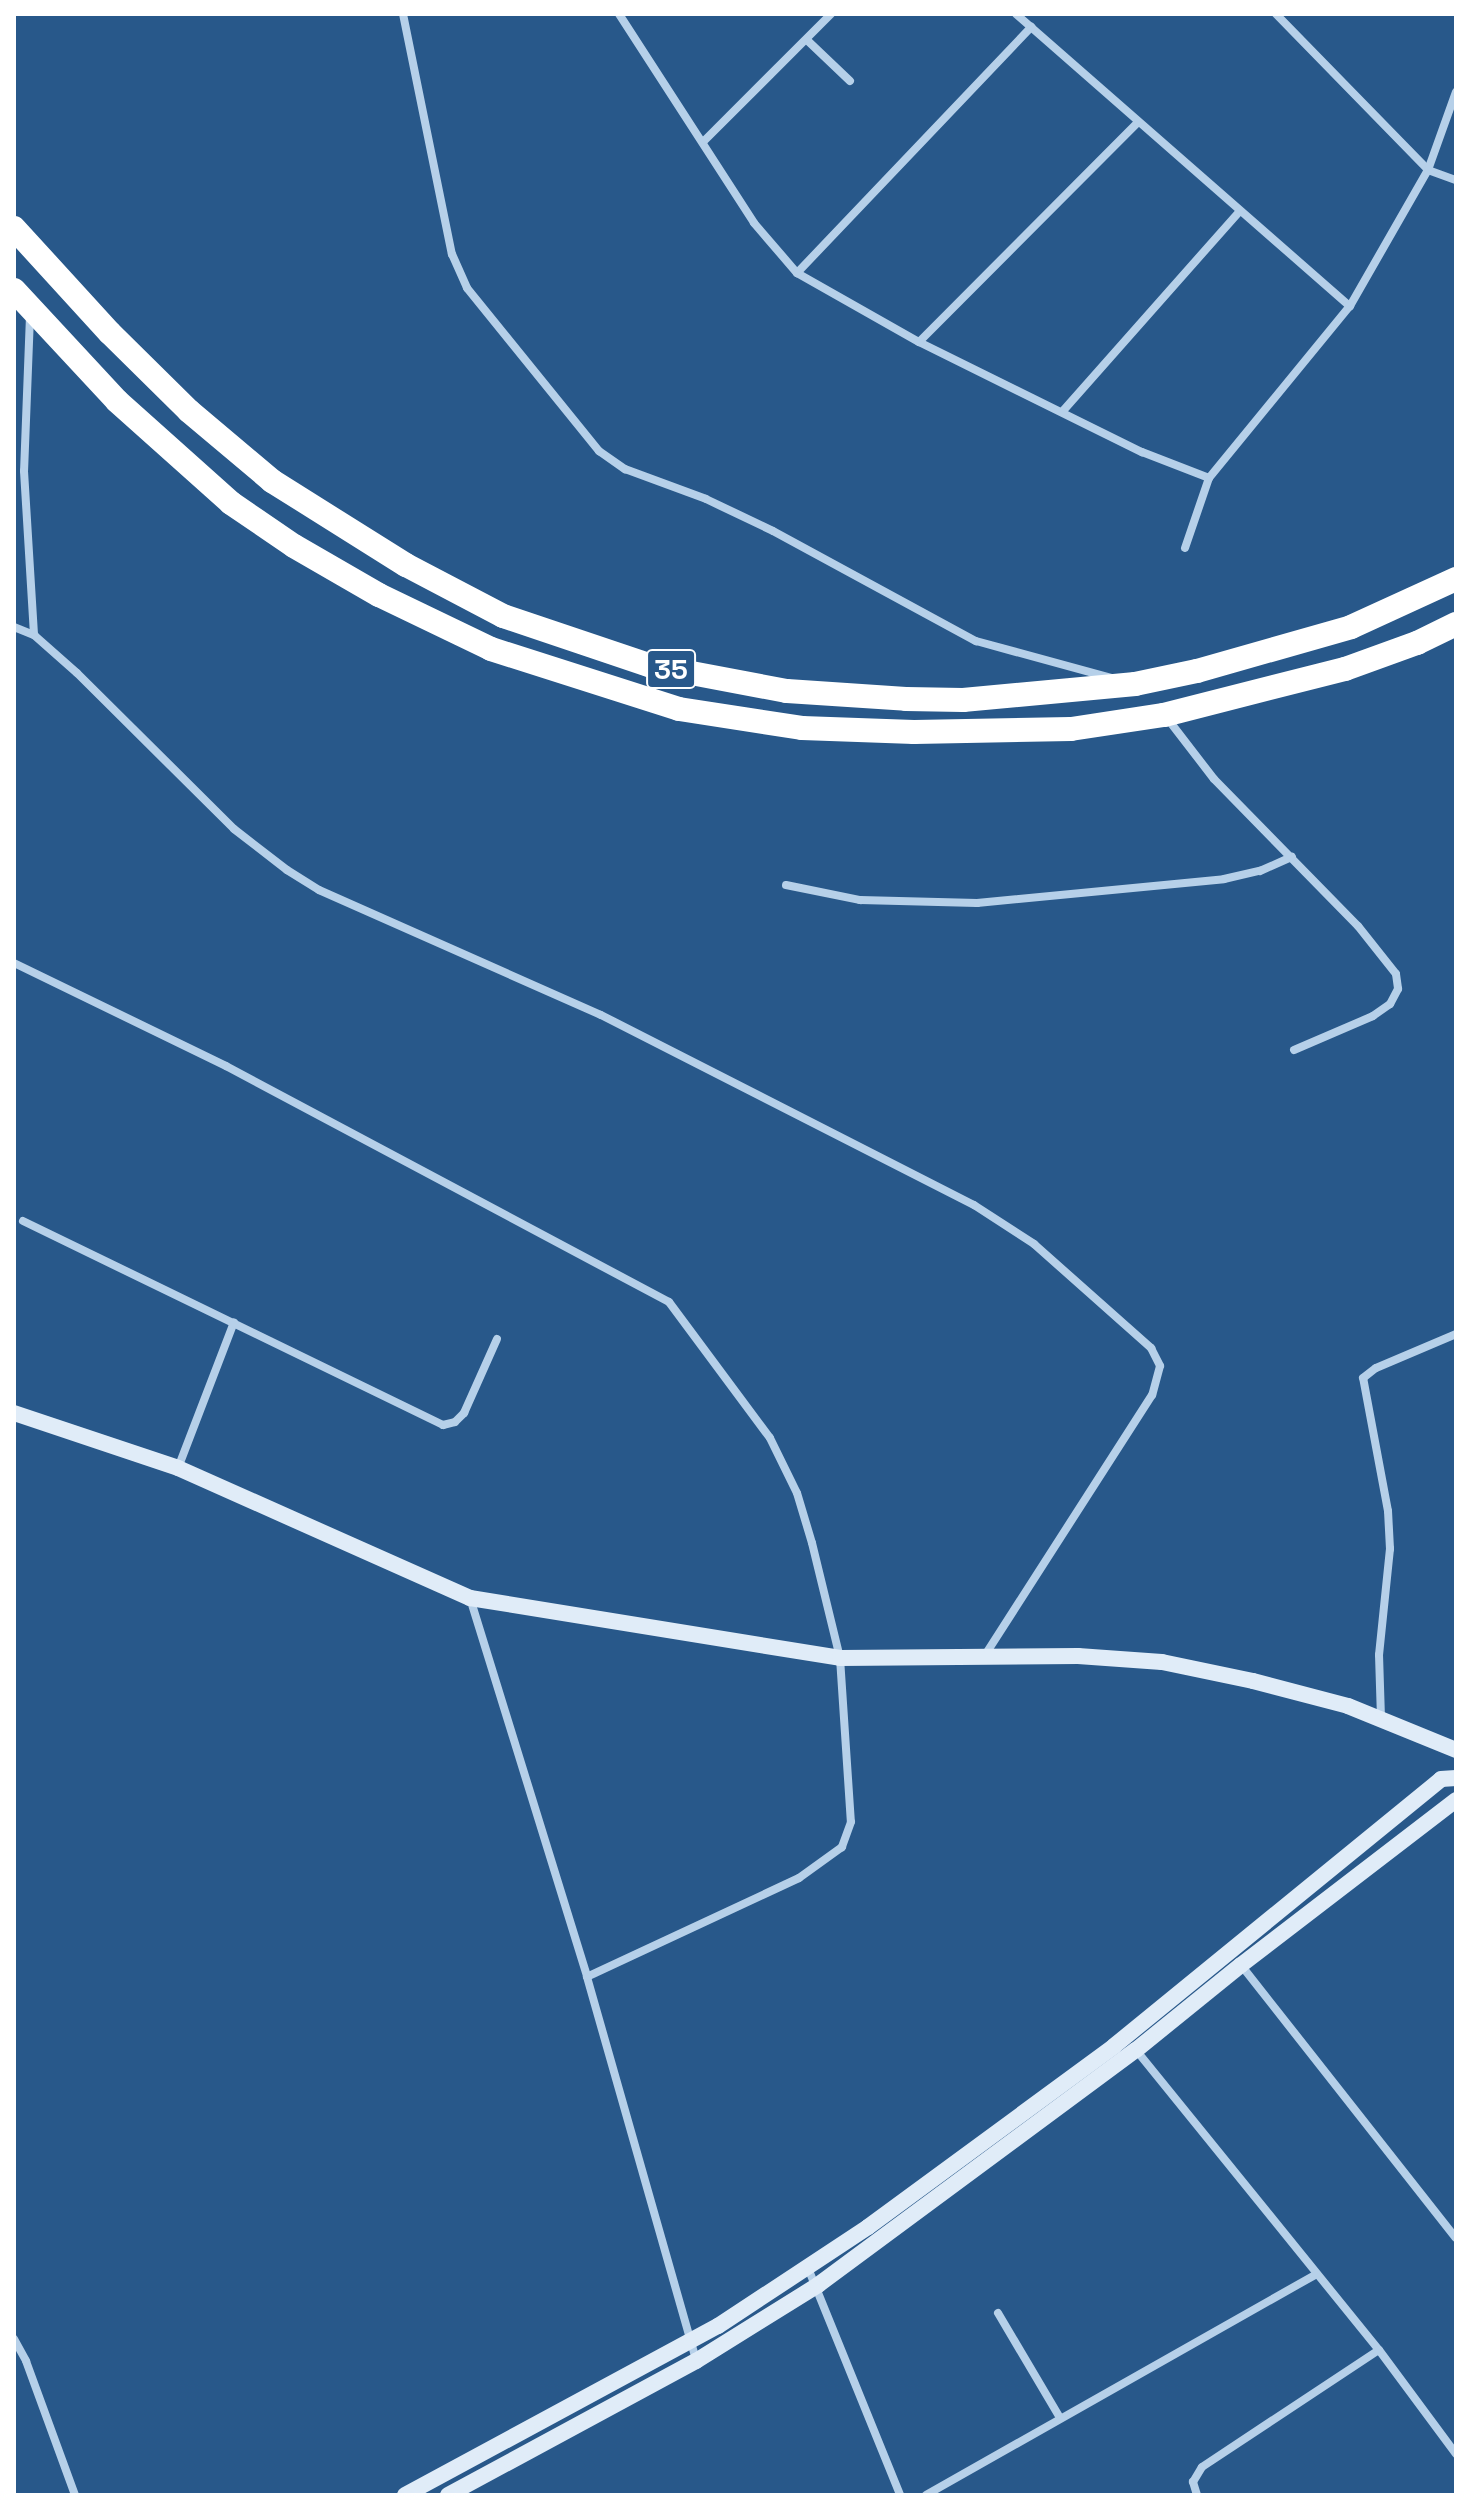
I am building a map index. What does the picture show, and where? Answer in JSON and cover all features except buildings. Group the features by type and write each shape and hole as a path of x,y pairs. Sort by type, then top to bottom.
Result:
{"highway":[{"name":"35","path":"14,228 110,333 189,411 272,481 406,565 503,616 649,665 787,691 963,700 1135,684 1197,671 1351,627 1456,579"},
{"name":"35","path":"22,299 117,401 231,503 294,546 379,595 491,649 679,709 802,728 914,732 1071,729 1164,715 1345,669 1417,643 1456,624"}],"street":[{"path":"403,14 452,254 467,288 599,451 625,469 706,499 773,531 976,641 1135,684"},
{"path":"619,14 754,223 797,273 919,342 1142,452 1209,478"},
{"path":"703,142 808,41 831,14"},
{"path":"1016,14 1350,306"},
{"path":"1276,14 1428,170 1456,180"},
{"path":"797,273 1031,27"},
{"path":"808,41 850,81"},
{"path":"1185,548 1209,478 1350,306 1428,170 1456,92"},
{"path":"919,342 1138,122"},
{"path":"1062,412 1240,211"},
{"path":"22,299 24,471 34,635"},
{"path":"14,627 34,635 234,829 287,870 319,890 601,1015 974,1205 1034,1244 1151,1348 1160,1366 1152,1395 982,1659"},
{"path":"1164,715 1214,779 1292,857 1387,960 1396,974 1398,989 1390,1004 1373,1016 1294,1050"},
{"path":"786,885 860,900 977,903 1224,879 1260,871 1292,857"},
{"path":"14,963 226,1066 669,1302 770,1438 797,1493 840,1658 851,1822 842,1847 811,1870 765,1897 587,1977"},
{"path":"23,1221 443,1425 455,1422 464,1413 497,1339"},
{"path":"178,1468 234,1322"},
{"path":"1381,1718 1379,1655 1390,1549 1388,1511 1363,1378 1376,1368 1456,1334"},
{"path":"14,1413 178,1468 470,1598 840,1658 1078,1656 1162,1662 1278,1687 1381,1718 1456,1750"},
{"path":"470,1598 587,1977 696,2361"},
{"path":"405,2495 690,2342 808,2268 1114,2046 1449,1779 1456,1803 1241,1965 1136,2050 818,2285 696,2361 448,2495"},
{"path":"1241,1965 1456,2238"},
{"path":"1136,2050 1379,2350 1456,2454"},
{"path":"808,2268 818,2285 900,2495"},
{"path":"926,2495 1316,2274"},
{"path":"998,2313 1060,2418"},
{"path":"14,2339 26,2361 75,2495"},
{"path":"1197,2495 1193,2482 1202,2467 1379,2350"}]}
